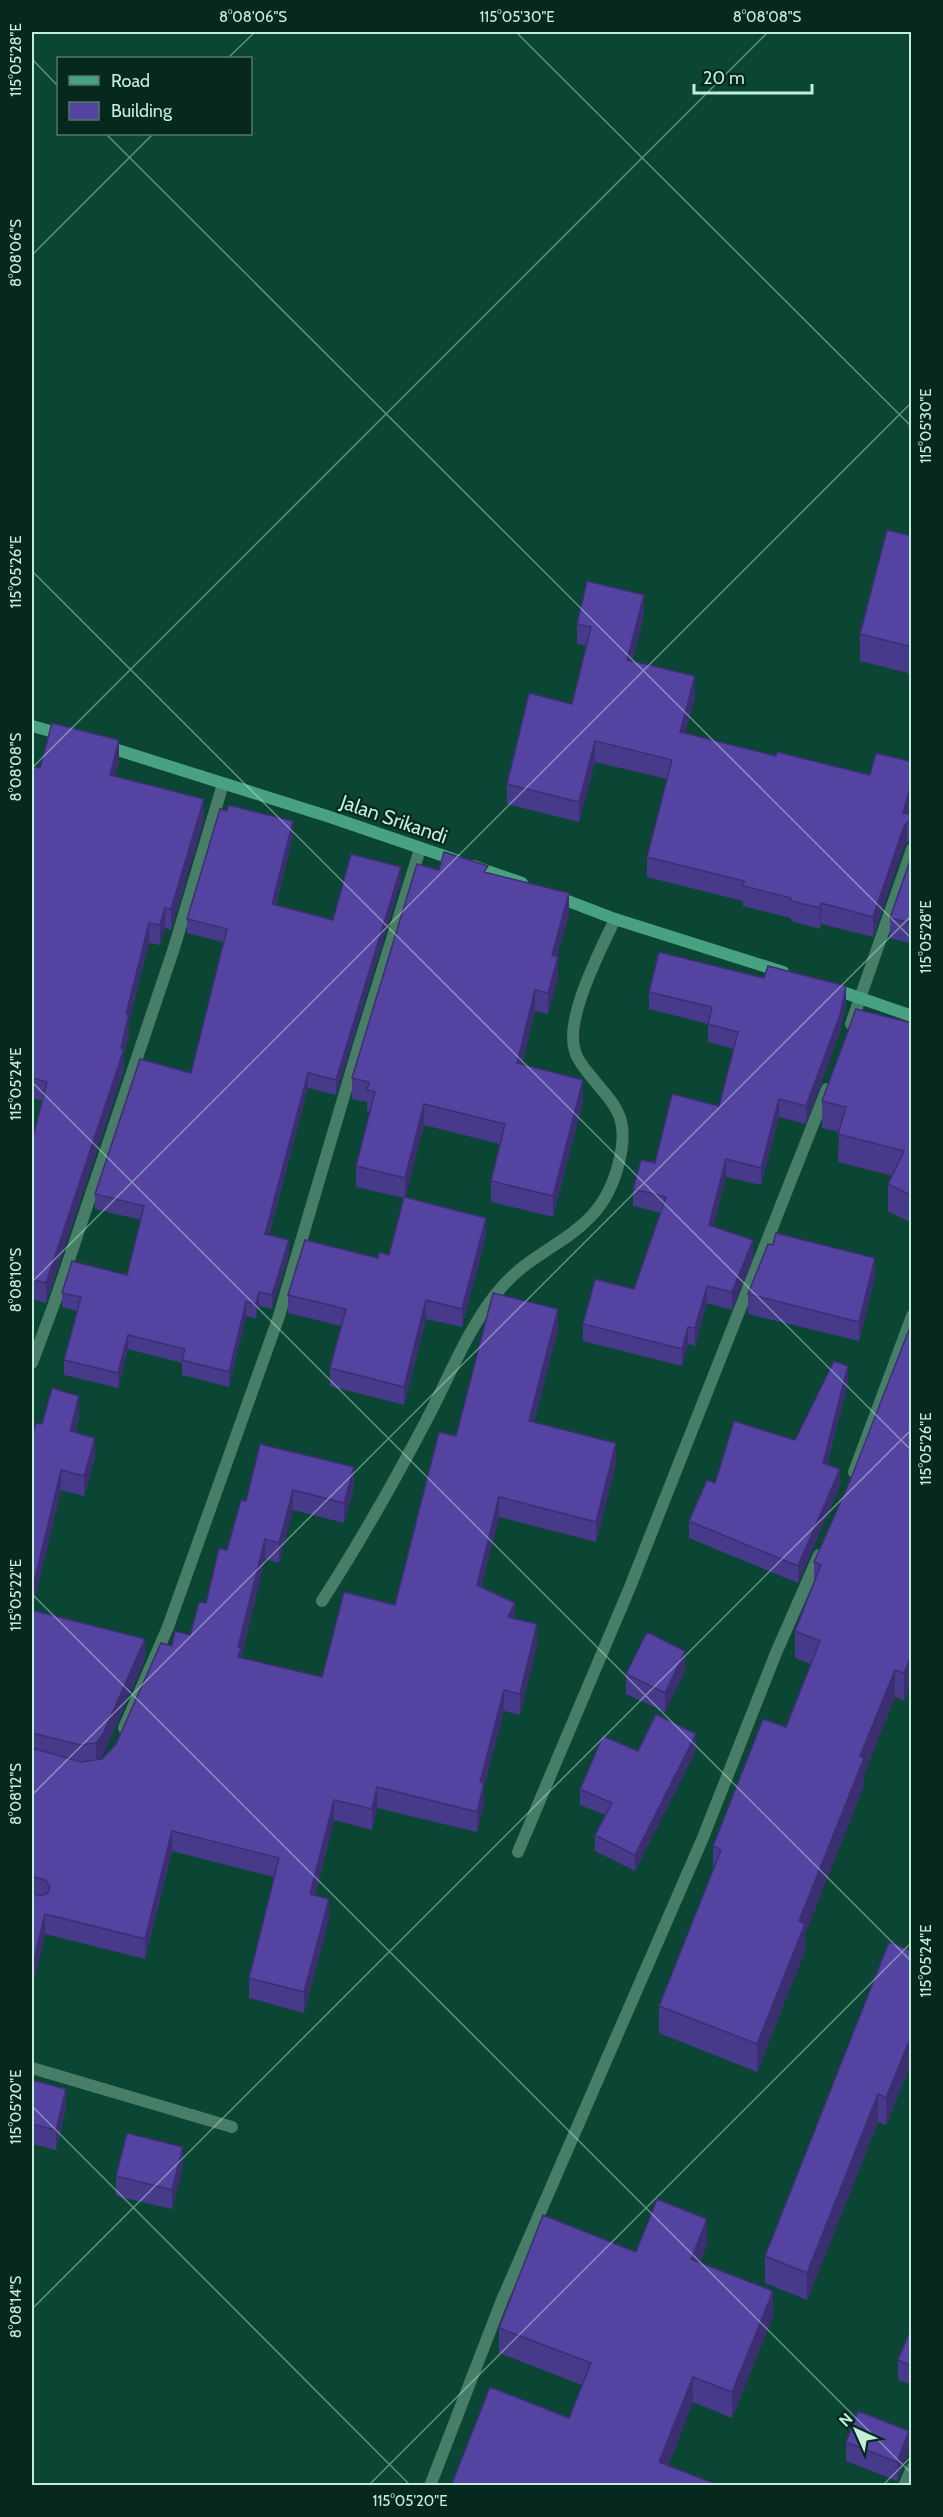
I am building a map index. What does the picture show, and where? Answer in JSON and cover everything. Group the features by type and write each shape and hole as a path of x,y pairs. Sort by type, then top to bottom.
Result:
{"street":[{"name":"Jalan Srikandi","path":"32,729 86,741 330,817 506,877 615,919 797,977"},
{"path":"32,1363 170,959 223,784"},
{"path":"120,1737 172,1617 279,1316 420,849"},
{"path":"848,1033 912,849"},
{"path":"322,1601 361,1540 426,1420 478,1316 503,1285 525,1264 572,1235 592,1218 607,1194 619,1163 624,1129 610,1097 580,1062 574,1050 573,1028 590,974 615,919"},
{"path":"818,983 912,1016"},
{"path":"518,1852 634,1576 832,1076"},
{"path":"848,1489 912,1316"},
{"path":"430,2486 502,2300 702,1840 776,1653 824,1544"},
{"path":"32,2068 232,2127"},
{"path":"904,2486 912,2468"}],"building":[{"path":"887,530 912,536 912,647 860,634"},
{"path":"587,581 644,595 627,660 695,676 680,732 776,756 777,752 870,775 876,753 912,762 912,781 903,813 912,815 912,821 907,822 904,826 873,917 821,903 820,908 791,901 791,898 743,886 744,881 647,857 672,760 595,741 579,802 507,784 529,693 572,704 591,627 577,624"},
{"path":"52,723 119,740 110,775 204,799 171,909 165,908 160,925 149,923 126,1014 129,1014 121,1048 124,1049 46,1283 32,1279 32,1141 47,1082 32,1078 32,766 40,768"},
{"path":"228,805 293,821 272,904 333,920 351,854 401,867 336,1080 308,1073 265,1234 289,1240 272,1295 259,1292 256,1304 246,1302 229,1372 182,1360 185,1349 128,1335 118,1373 64,1360 81,1297 62,1293 72,1261 127,1275 144,1206 95,1194 140,1059 191,1073 227,929 187,919 220,809 227,811"},
{"path":"444,852 488,866 484,872 569,893 552,955 558,957 548,993 535,990 517,1063 583,1080 553,1196 491,1181 505,1124 424,1104 405,1178 356,1166 375,1092 367,1090 369,1082 352,1078 417,864 439,870"},
{"path":"912,855 912,923 890,918"},
{"path":"659,952 764,978 768,966 846,986 840,1015 806,1106 779,1099 761,1168 726,1159 709,1225 753,1240 732,1292 707,1286 695,1328 688,1327 682,1349 583,1324 595,1279 634,1289 666,1197 633,1189 641,1160 655,1163 672,1094 719,1106 738,1032 708,1024 712,1007 649,992"},
{"path":"856,1009 912,1023 912,1196 888,1184 904,1151 838,1134 846,1107 822,1101"},
{"path":"404,1197 486,1218 462,1309 426,1300 404,1387 330,1368 346,1309 288,1295 305,1240 378,1258 379,1252 389,1255"},
{"path":"776,1233 875,1258 859,1322 748,1294 768,1244 773,1245"},
{"path":"493,1293 558,1309 529,1421 616,1443 596,1522 499,1497 477,1585 515,1603 508,1617 537,1624 520,1694 504,1690 480,1782 484,1783 477,1812 377,1787 372,1809 334,1800 310,1894 329,1899 304,1992 249,1978 279,1858 172,1831 145,1939 45,1914 32,1968 32,1893 40,1896 48,1893 50,1886 45,1880 32,1877 32,1748 81,1762 102,1759 116,1744 161,1643 172,1646 175,1631 190,1635 199,1602 206,1603 219,1548 227,1550 241,1500 246,1501 260,1444 354,1467 344,1503 293,1490 279,1543 265,1539 238,1647 241,1648 238,1657 322,1677 344,1592 395,1605 439,1432 456,1436"},
{"path":"912,1322 912,1654 904,1673 895,1670 860,1756 864,1758 799,1921 805,1924 757,2044 659,2006 721,1850 713,1846 763,1719 786,1727 820,1641 795,1631 821,1565 814,1562 852,1476"},
{"path":"834,1361 848,1366 823,1463 840,1469 798,1566 689,1521 707,1480 715,1483 734,1421 795,1440"},
{"path":"52,1388 79,1396 70,1431 95,1438 84,1476 61,1470 32,1591 32,1438 36,1423 42,1424"},
{"path":"32,1610 145,1639 103,1734 96,1743 80,1745 32,1733"},
{"path":"647,1632 685,1651 665,1693 626,1674"},
{"path":"656,1714 696,1734 635,1855 595,1835 612,1803 580,1789 603,1736 638,1751"},
{"path":"889,1942 912,1951 912,2034 886,2098 878,2094 807,2273 765,2256"},
{"path":"32,2080 66,2089 56,2130 32,2124"},
{"path":"127,2133 183,2147 172,2190 116,2176"},
{"path":"657,2199 707,2219 691,2259 773,2291 732,2392 693,2377 659,2462 716,2484 716,2486 451,2486 490,2387 569,2418 591,2363 499,2328 543,2215 636,2252"},
{"path":"912,2326 912,2366 898,2360"},
{"path":"858,2411 909,2431 897,2462 846,2442"}]}
